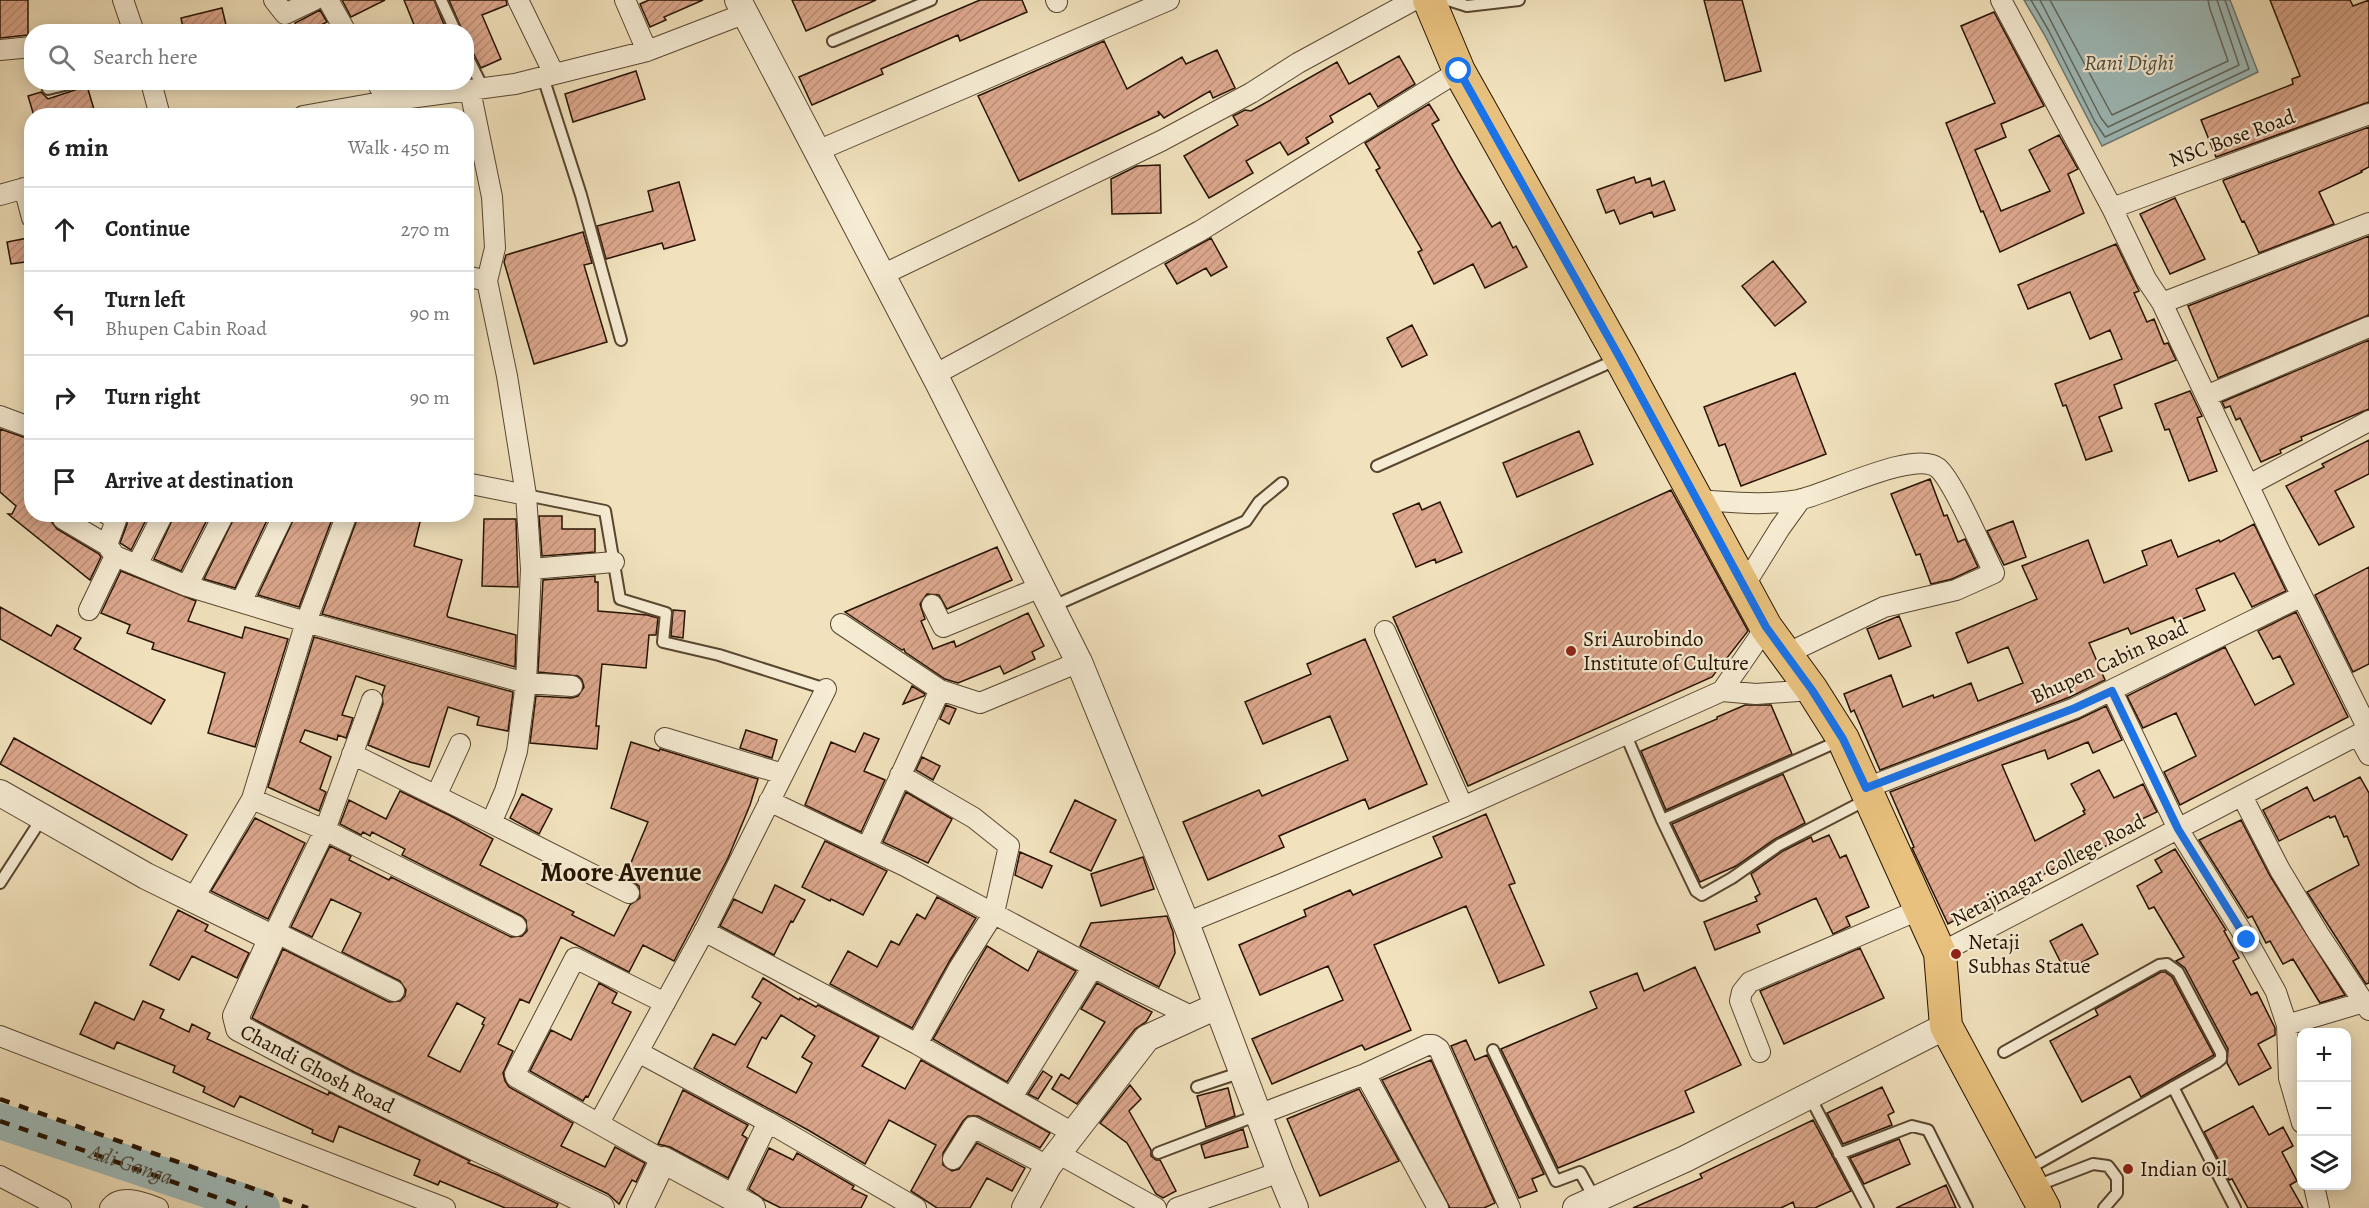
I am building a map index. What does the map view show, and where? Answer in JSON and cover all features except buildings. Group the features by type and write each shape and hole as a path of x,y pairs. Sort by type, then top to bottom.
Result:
{"main road":[{"path":"1429,0 1459,71 1620,358 1766,627 1812,690 1843,739 1940,953 1946,1026 2033,1189"}],"street":[{"path":"123,0 131,24"},
{"path":"274,0 285,14 314,0"},
{"path":"328,0 342,24"},
{"path":"518,0 548,76"},
{"path":"625,0 646,51"},
{"path":"817,151 1169,0"},
{"path":"882,276 1161,141 1251,93 1298,63 1414,0"},
{"path":"2001,0 2112,207 2146,279 2162,303 2365,731 2369,755"},
{"path":"491,823 505,791 517,751 526,683 531,569 526,495 507,376 487,281 495,248 492,197 476,89 548,76 646,51 742,7 934,375 1079,662 1186,923 1295,1208"},
{"path":"0,50 24,48"},
{"path":"934,375 1200,231 1459,71"},
{"path":"153,90 158,108"},
{"path":"381,90 387,101"},
{"path":"348,108 469,90"},
{"name":"NSC Bose Road","path":"2112,207 2369,114"},
{"path":"1,190 24,187"},
{"path":"2162,303 2369,223"},
{"path":"474,278 487,281"},
{"path":"2206,396 2369,327"},
{"path":"0,416 24,425"},
{"path":"2249,485 2369,422"},
{"path":"1697,500 1759,503 1801,499 1897,467 1919,462 1937,467 1948,481 1994,573 1956,590 1884,607 1786,654"},
{"path":"474,485 526,495"},
{"path":"1744,586 1801,499"},
{"path":"68,522 137,565 187,586 306,622 526,683 572,686"},
{"path":"89,610 111,550 116,522"},
{"path":"137,565 159,522"},
{"path":"187,586 220,522"},
{"path":"241,602 280,522"},
{"path":"193,899 252,799 306,622 344,522"},
{"path":"531,569 614,562"},
{"name":"Bhupen Cabin Road","path":"1868,793 2075,708 2302,596"},
{"path":"932,605 943,627 1046,597"},
{"path":"840,624 940,690 980,703 1079,662"},
{"path":"1722,691 1766,627"},
{"path":"1385,631 1463,807"},
{"path":"599,1123 704,931 826,689"},
{"path":"867,848 940,690"},
{"path":"1186,923 1463,807 1722,691 1756,694 1812,690"},
{"path":"2112,691 2178,829 2247,940 2276,992 2288,1025 2289,1077 2297,1108"},
{"path":"274,935 325,830 372,700"},
{"name":"Netajinagar College Road","path":"1940,953 2365,731"},
{"path":"665,738 783,774"},
{"path":"436,796 460,744"},
{"path":"352,754 629,894"},
{"path":"900,775 974,818 1009,846 994,913 959,968 917,1044"},
{"path":"0,792 146,876 394,991"},
{"path":"2242,796 2280,870 2366,1006 2288,1025"},
{"path":"252,799 325,830 516,926"},
{"path":"769,801 867,848 1193,1017"},
{"path":"1760,1052 1740,1001 1742,992 1750,982 1921,909"},
{"path":"704,931 1012,1097 1060,1151"},
{"name":"Chandi Ghosh Road","path":"274,935 236,1016 239,1028 349,1086 601,1208"},
{"path":"665,1003 577,958 574,959 516,1076 741,1203 768,1122"},
{"path":"1012,1097 1093,967"},
{"path":"1025,1208 1060,1151 1147,1038 1217,1006"},
{"path":"1586,1204 1684,1159 1946,1026"},
{"path":"0,1035 445,1208"},
{"path":"1258,1115 1365,1074 1427,1045 1433,1045 1439,1049 1510,1208"},
{"path":"638,1052 768,1122 916,1208"},
{"path":"1365,1074 1438,1208"},
{"path":"953,1159 973,1127 1060,1151 1156,1208"},
{"path":"640,1208 663,1160"},
{"path":"1177,1208 1280,1172"},
{"path":"0,1176 62,1208"},
{"path":"2315,1190 2319,1208"},
{"path":"110,1208 113,1204 123,1200 138,1201 158,1208"}],"lane":[{"path":"441,0 452,24"},
{"path":"833,41 931,0"},
{"path":"1448,0 1467,6 1519,0"},
{"path":"548,76 621,340"},
{"path":"474,82 476,89"},
{"path":"1377,466 1620,358"},
{"path":"1046,597 1246,521 1259,502 1282,483"},
{"path":"526,495 605,511 620,598 666,613 663,642 719,655 826,689"},
{"path":"1625,733 1662,820 1696,891 1702,895 1732,878 1779,845 1868,793"},
{"path":"1662,820 1843,739"},
{"path":"0,883 43,817"},
{"path":"2004,1052 2159,965 2167,964 2178,972 2221,1053 2222,1059 2173,1087 2033,1189"},
{"path":"1493,1050 1556,1181 1580,1172 1586,1204"},
{"path":"1197,1087 1242,1072"},
{"path":"2173,1087 2235,1208"},
{"path":"1809,1096 1868,1208"},
{"path":"1158,1153 1258,1115"},
{"path":"1839,1154 1912,1126 1928,1130 1967,1208"},
{"path":"2033,1189 2093,1164 2108,1166 2117,1178 2117,1193 2104,1208"}],"water":[{"name":"Rani Dighi","path":"2024,0 2230,0 2258,72 2102,146"}],"waterway":[{"name":"Adi Ganga","path":"0,1121 262,1208"}],"railway":[{"path":"0,1099 308,1208"},
{"path":"0,1121 247,1208"}],"place":[{"name":"Sri Aurobindo Institute of Culture","path":"1571,651"},
{"name":"Netaji Subhas Statue","path":"1956,954"},
{"name":"Indian Oil","path":"2128,1169"}],"district":[{"name":"Moore Avenue","path":"621,872"}],"route":[{"path":"1459,71 1620,358 1766,627 1812,690 1843,739 1866,788 2075,708 2112,691 2178,829 2247,940"}]}
